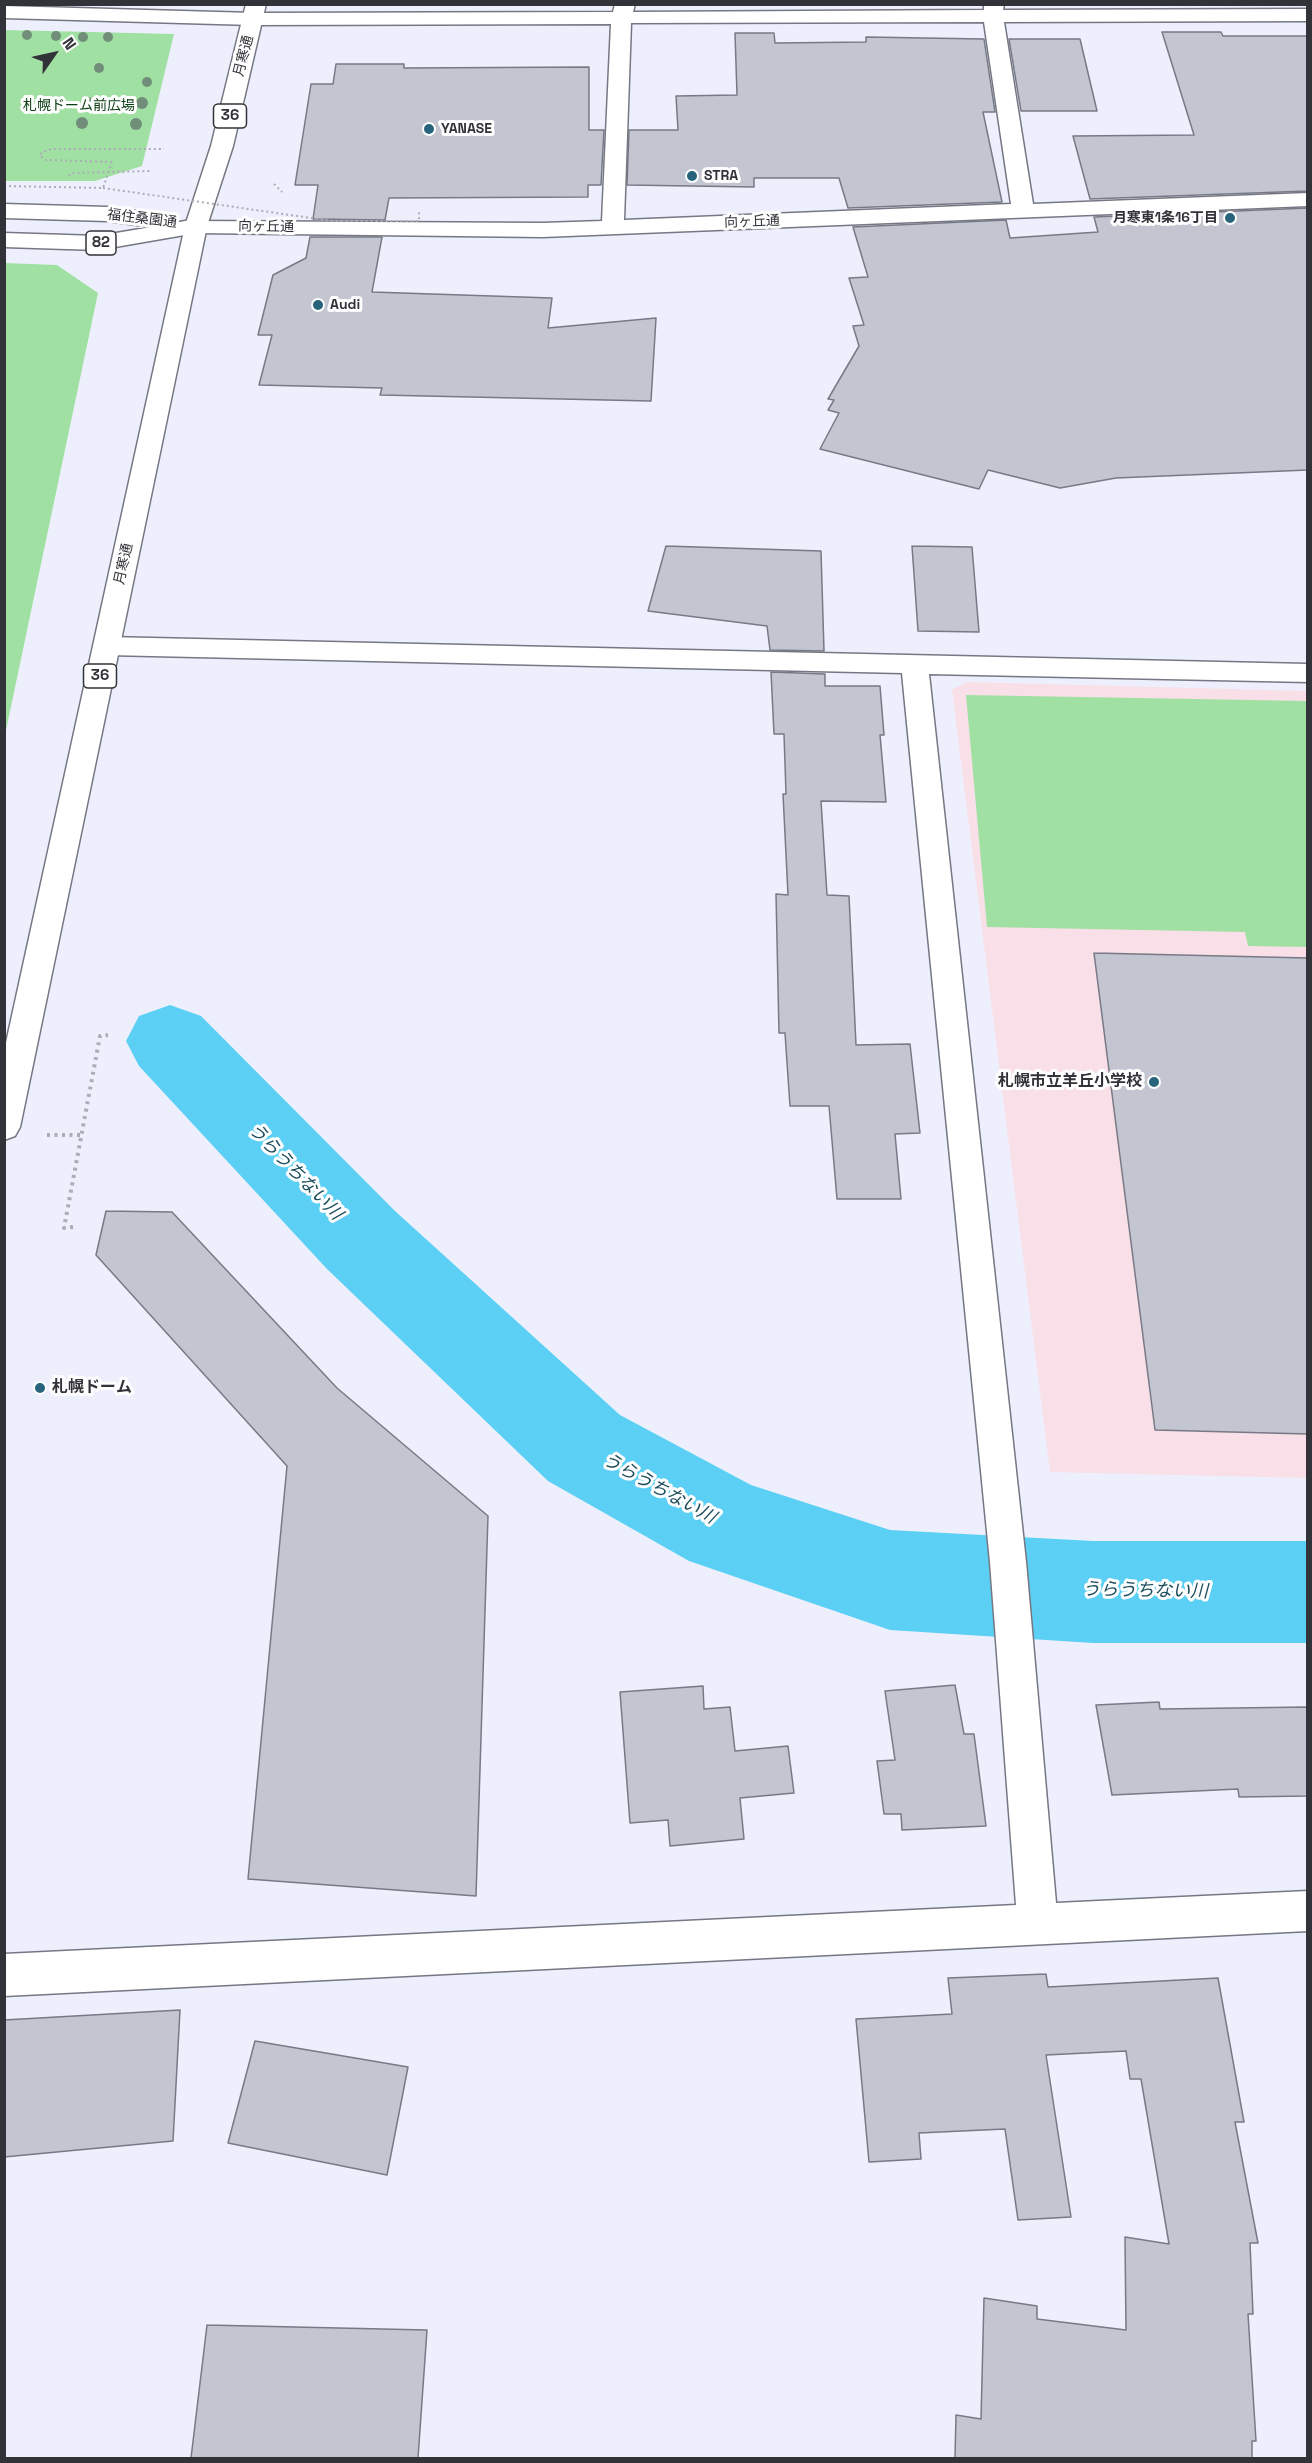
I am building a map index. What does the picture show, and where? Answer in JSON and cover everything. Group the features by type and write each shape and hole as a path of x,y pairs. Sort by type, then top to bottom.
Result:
{"main road":[{"path":"613,228 623,11"},
{"path":"993,11 1023,211"},
{"path":"4,12 993,11 1308,15"},
{"name":"月寒通","path":"4,1126 196,226 222,146 255,12"},
{"name":"向ヶ丘通","path":"196,226 531,230 1308,199"},
{"name":"福住桑園通","path":"4,211 107,214 196,226"},
{"name":"福住桑園通","path":"4,240 99,243 196,226"},
{"path":"107,646 915,666 1308,673"},
{"path":"915,666 1008,1562 1038,1925"},
{"path":"4,1975 1308,1911"}],"path":[{"path":"103,188 112,162 46,160 39,156 42,152 52,149 164,149"},
{"path":"71,173 151,171"},
{"path":"4,186 103,188 332,221 419,221 420,211"},
{"path":"73,1227 64,1228 100,1036 108,1035"}],"shaded area":[{"name":"札幌市立羊丘小学校","path":"967,682 1307,691 1307,1478 1050,1472 952,690"}],"green space":[{"name":"札幌ドーム前広場","path":"5,30 174,34 142,166 95,181 5,181"},
{"path":"5,263 57,265 98,293 5,735"},
{"path":"966,695 1307,701 1307,947 1248,946 1245,932 987,927"}],"building":[{"path":"1162,32 1221,32 1223,36 1308,36 1308,191 1090,199 1073,136 1194,135"},
{"path":"735,33 774,33 775,43 866,42 866,37 984,39 995,112 983,112 1002,202 848,208 839,178 754,178 754,187 627,185 629,130 678,130 676,96 737,95"},
{"path":"1009,39 1080,39 1097,111 1021,111"},
{"path":"336,64 404,64 404,68 589,67 589,130 604,130 601,185 588,185 588,197 389,198 385,220 313,219 318,185 295,185 311,84 333,84"},
{"path":"1308,208 1308,470 1116,478 1060,488 988,470 979,489 820,449 839,413 828,410 834,400 828,399 859,346 853,326 864,325 849,278 868,277 853,227 1006,220 1010,238 1098,232 1094,217"},
{"path":"310,237 382,237 372,292 552,298 548,328 656,318 651,401 380,395 382,388 259,385 272,335 258,335 273,275 306,258"},
{"path":"666,546 821,551 824,651 770,650 767,626 648,611"},
{"path":"912,546 972,547 979,632 918,631"},
{"path":"771,672 825,674 825,686 880,686 884,735 880,735 886,802 821,801 827,895 849,896 856,1045 910,1044 920,1133 895,1134 901,1199 837,1199 829,1106 790,1106 785,1033 779,1033 776,894 788,895 783,794 786,794 784,734 774,734"},
{"path":"1094,953 1308,958 1308,1434 1155,1430"},
{"path":"106,1211 172,1212 337,1388 488,1516 476,1896 248,1879 287,1466 96,1255"},
{"path":"955,1685 964,1734 974,1734 986,1826 902,1830 901,1814 884,1814 877,1761 895,1760 885,1691"},
{"path":"703,1686 704,1709 730,1707 735,1751 788,1746 794,1793 740,1798 744,1839 670,1846 668,1820 630,1823 620,1692"},
{"path":"1159,1702 1160,1709 1308,1707 1308,1796 1239,1797 1238,1789 1112,1795 1096,1705"},
{"path":"1046,1974 1048,1987 1218,1978 1244,2122 1235,2122 1258,2243 1250,2243 1253,2314 1248,2314 1256,2441 1252,2441 1252,2458 955,2458 956,2415 981,2419 984,2298 1037,2306 1037,2319 1126,2330 1125,2237 1169,2244 1141,2079 1130,2079 1126,2051 1046,2055 1071,2217 1018,2220 1005,2129 919,2133 921,2159 869,2162 856,2019 952,2014 948,1978"},
{"path":"180,2010 173,2141 4,2157 4,2020"},
{"path":"255,2041 408,2067 387,2175 228,2143"},
{"path":"207,2325 427,2330 418,2458 191,2458"}],"waterway":[{"name":"うらうちない川","path":"170,1041 361,1240 584,1448 726,1526 890,1580 1093,1592 1308,1592"}],"place":[{"name":"YANASE","path":"429,129"},
{"name":"STRA","path":"692,176"},
{"name":"月寒東1条16丁目","path":"1230,218"},
{"name":"Audi","path":"318,305"},
{"name":"札幌市立羊丘小学校","path":"1154,1082"},
{"name":"札幌ドーム","path":"40,1388"}]}
